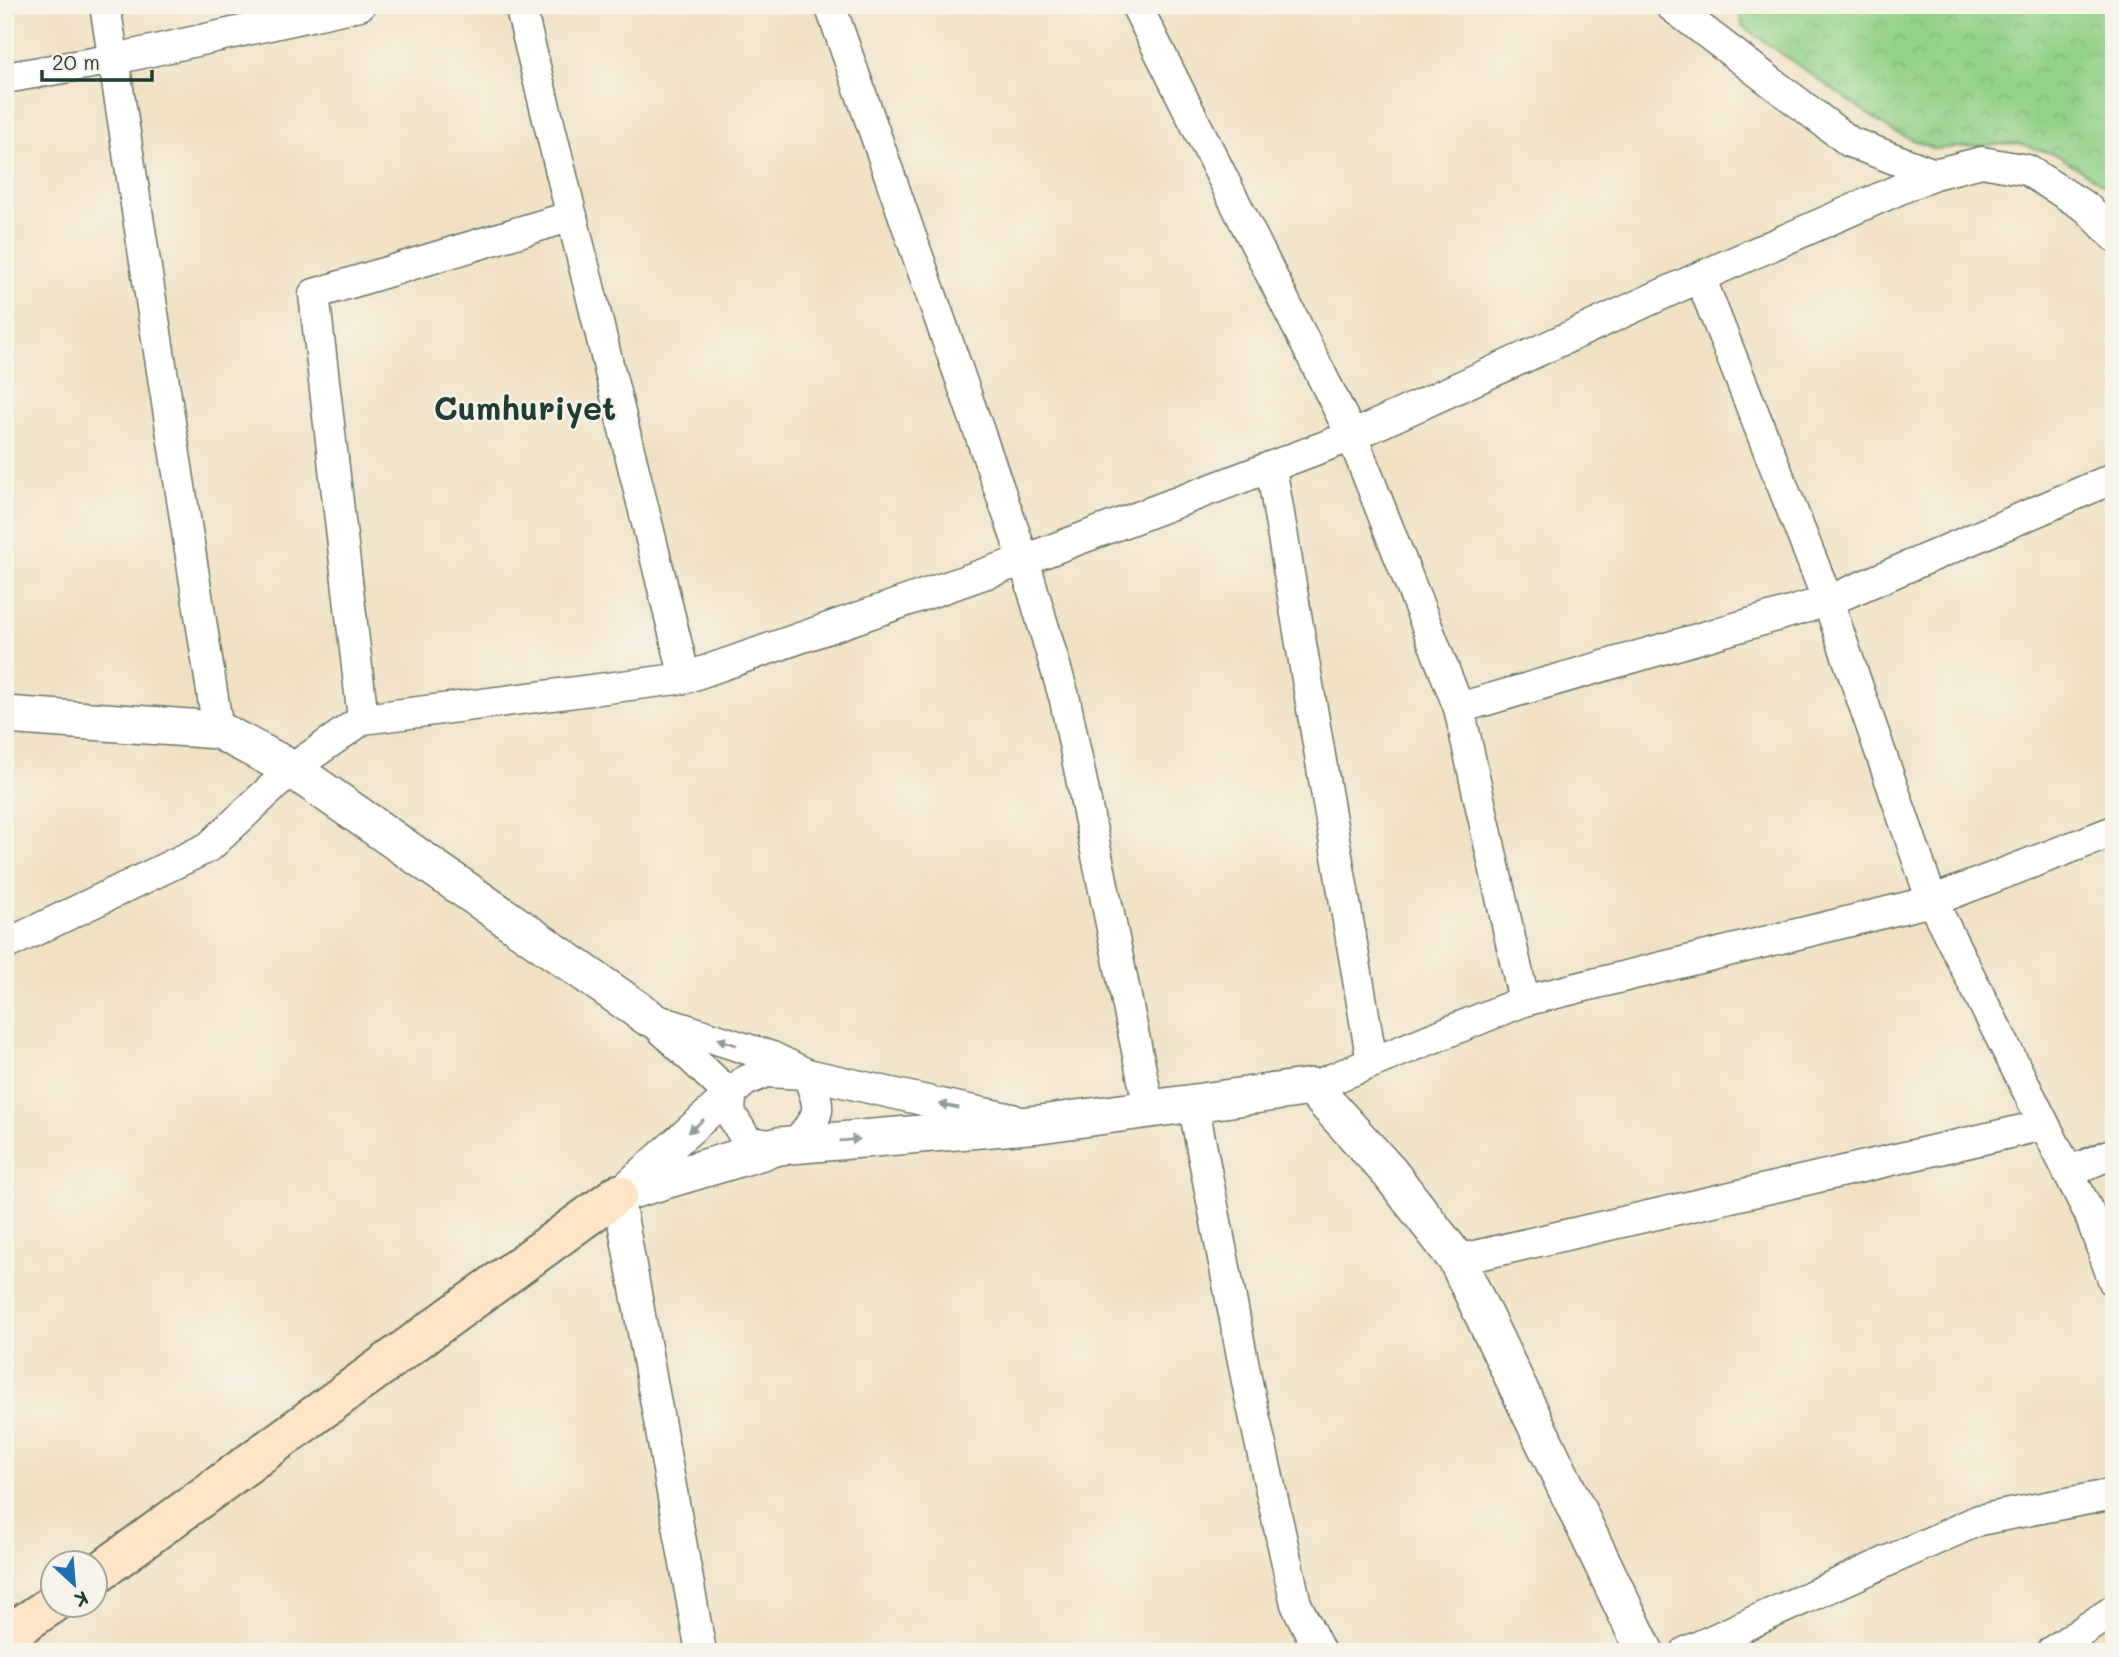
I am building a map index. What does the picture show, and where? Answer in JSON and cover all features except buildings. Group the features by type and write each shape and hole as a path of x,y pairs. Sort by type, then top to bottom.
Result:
{"main road":[{"path":"108,1566 618,1194"},
{"path":"5,1636 38,1615"}],"street":[{"path":"105,5 218,730"},
{"path":"5,78 114,59 359,5"},
{"path":"520,5 685,678"},
{"path":"830,5 1024,560 1065,700 1149,1109"},
{"path":"1136,5 1352,436 1459,708 1524,1001"},
{"path":"1670,5 1850,142 1934,174"},
{"path":"5,945 209,847 292,769 363,719 685,678 1024,560 1352,436 1699,277 1934,174 1982,162 2027,170 2087,208 2114,236"},
{"path":"363,719 314,294 572,216"},
{"path":"1699,277 1828,601 1932,901 2089,1213 2114,1282"},
{"path":"1271,467 1372,1062"},
{"path":"1459,708 1828,601 2114,478"},
{"path":"5,715 218,730 292,769 648,1017 731,1096 730,1113 747,1142 787,1145 1040,1124 1312,1087 1524,1001 1932,901 2114,831"},
{"path":"618,1194 787,1145 815,1120 818,1099 807,1074 772,1057 648,1017"},
{"path":"618,1194 746,1081 766,1072 807,1074 1040,1124"},
{"path":"1312,1087 1390,1173 1457,1260 1645,1652"},
{"path":"1193,1103 1249,1392 1296,1604 1320,1652"},
{"path":"1457,1260 2044,1125"},
{"path":"2068,1172 2114,1153"},
{"path":"618,1194 701,1652"},
{"path":"1686,1652 1979,1520 2114,1494"},
{"path":"2051,1652 2114,1610"}],"green space":[{"path":"1739,5 2108,5 2114,10 2114,191 2057,155 2017,143 1934,149 1892,131 1742,26"}],"district":[{"name":"Cumhuriyet","path":"525,409"}]}
